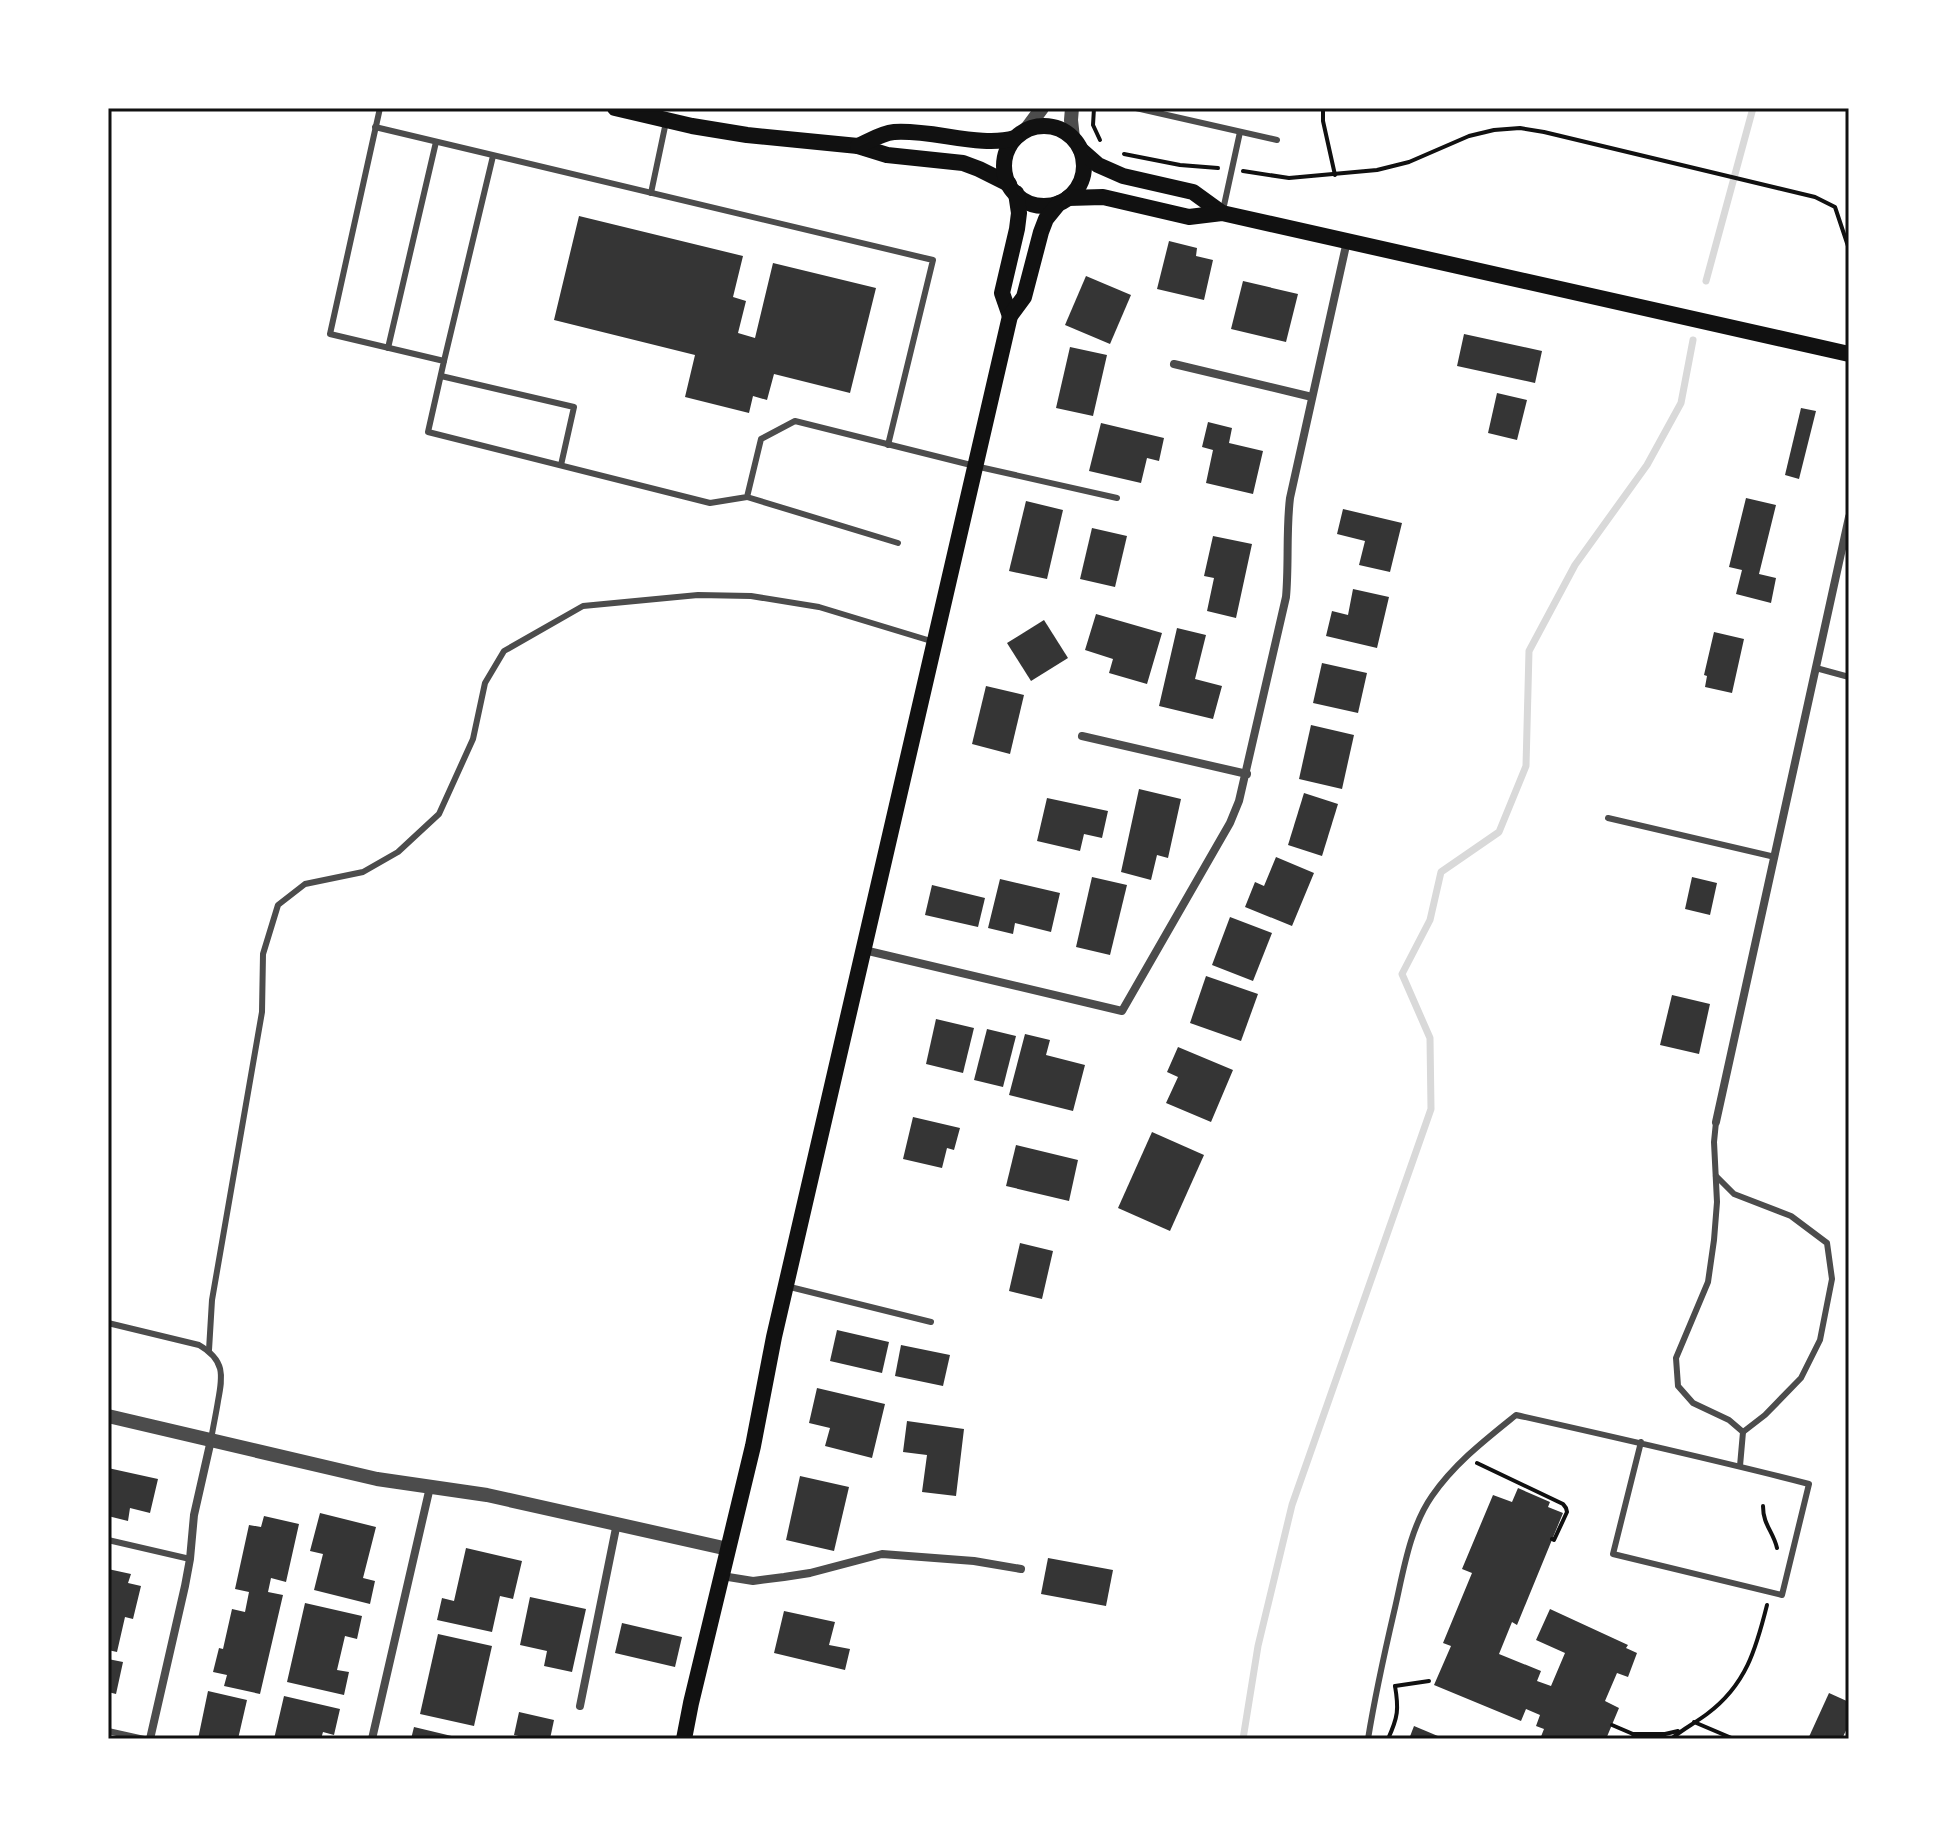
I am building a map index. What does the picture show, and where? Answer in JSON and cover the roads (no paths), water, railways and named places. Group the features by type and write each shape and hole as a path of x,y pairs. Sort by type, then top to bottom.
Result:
{"main road":[{"path":"615,108 747,135 858,146 887,155 963,163 979,169 1036,205 1103,197 1189,217 1222,213 1849,354"},
{"path":"858,146 892,132 1005,141 1038,127 1051,127 1063,131 1098,165 1123,176 1193,192 1222,213"},
{"path":"1010,316 1002,293 1019,213 1005,173 1005,161 1008,149 1020,135"},
{"path":"684,1739 1010,316 1024,297 1046,219 1077,188 1083,176 1084,163 1077,144"}],"street":[{"path":"1020,135 1042,108"},
{"path":"1072,108 1071,120 1077,144"},
{"path":"864,950 1122,1011 1230,823 1247,774 1286,597 1290,498 1347,241"},
{"path":"1174,364 1312,397"},
{"path":"1716,1122 1849,517"},
{"path":"1082,736 1247,774"},
{"path":"108,1416 377,1479 487,1495 728,1549"},
{"path":"150,1739 190,1559 194,1515 211,1440"},
{"path":"372,1739 430,1487"},
{"path":"580,1706 617,1523"},
{"path":"721,1576 753,1581 784,1577 882,1554 974,1561 1021,1569"}],"lane":[{"path":"380,108 330,334 444,361"},
{"path":"1136,108 1277,140"},
{"path":"651,193 667,120"},
{"path":"375,127 933,260 888,445"},
{"path":"1222,213 1240,132"},
{"path":"388,348 436,142"},
{"path":"493,156 428,432 710,503 747,497 898,543"},
{"path":"441,376 574,407 561,465"},
{"path":"747,497 761,439 795,421 1117,498"},
{"path":"209,1350 212,1300 262,1012 263,954 278,905 305,884 363,872 398,852 439,814 473,739 485,683 504,651 583,606 698,595 751,596 819,607 934,642"},
{"path":"1816,668 1849,677"},
{"path":"1608,818 1775,857"},
{"path":"1716,1122 1717,1202 1708,1282 1676,1358 1678,1386 1693,1403 1729,1420 1743,1432"},
{"path":"1716,1176 1734,1194 1791,1216 1827,1243 1832,1279 1820,1340 1801,1378 1765,1415 1743,1432 1740,1466"},
{"path":"786,1286 931,1322"},
{"path":"108,1323 209,1350 221,1368 222,1379 211,1440"},
{"path":"1368,1739 1405,1561 1418,1525 1431,1498 1458,1463 1516,1415 1641,1442 1809,1484 1782,1595 1613,1554 1641,1442"},
{"path":"108,1540 190,1559"},
{"path":"108,1731 144,1739"}],"waterway":[{"path":"1706,281 1753,108"},
{"path":"1243,1739 1258,1646 1292,1505 1431,1109 1430,1038 1402,974 1430,920 1441,872 1499,832 1526,766 1529,651 1575,565 1647,465 1681,403 1693,340"}]}
